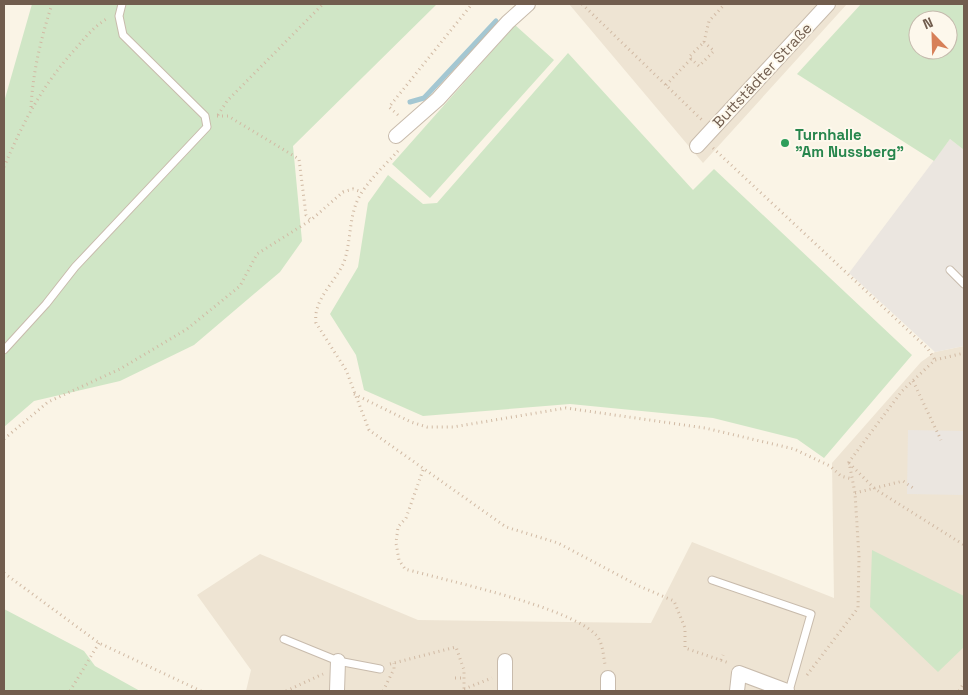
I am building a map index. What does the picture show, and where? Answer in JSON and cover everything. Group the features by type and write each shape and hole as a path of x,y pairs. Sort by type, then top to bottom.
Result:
{"street":[{"path":"396,136 438,99 508,22 528,4"},
{"name":"Buttstädter Straße","path":"704,138 828,4"},
{"path":"336,691 338,667"},
{"path":"504,691 505,667"},
{"path":"737,691 739,673 789,689"}],"lane":[{"path":"4,350 46,304 75,267 207,127 205,116 123,35 119,16 122,4"},
{"path":"950,270 964,284"},
{"path":"712,580 811,614 789,689"},
{"path":"284,639 338,667 380,669"}],"path":[{"path":"31,108 33,77 42,36 52,4"},
{"path":"217,116 227,101 323,4"},
{"path":"408,126 389,107 472,4"},
{"path":"582,4 666,85 704,138 928,349 935,360"},
{"path":"666,85 691,59 689,57 704,42 709,21 725,4"},
{"path":"4,167 31,108 54,72 99,23 110,17 119,16"},
{"path":"691,59 698,66 714,51 704,42"},
{"path":"205,116 228,116 299,159 306,215 311,220"},
{"path":"396,136 399,149 362,192 351,217 344,261 318,303 315,314 316,323 346,370 369,430 506,527 558,543 639,586 674,601 685,628 685,648 737,666"},
{"path":"4,439 48,402 120,369 187,329 240,286 257,254 311,220 343,192 353,189 362,192"},
{"path":"789,689 798,687 858,608 859,557 855,493 849,462 902,391 913,380 935,360 964,353"},
{"path":"913,380 941,440"},
{"path":"354,394 387,411 427,427 453,427 566,408 705,428 794,449 830,466 841,476 852,479"},
{"path":"849,462 875,489 964,545"},
{"path":"423,470 406,518 398,527 396,543 399,560 405,569 566,616 595,633 600,639 608,685"},
{"path":"855,493 903,482 913,488"},
{"path":"4,573 99,643 202,691"},
{"path":"70,691 99,643"},
{"path":"697,652 700,646"},
{"path":"721,660 723,655"},
{"path":"286,691 338,667"},
{"path":"464,689 505,667"},
{"path":"455,678 464,678"},
{"path":"959,691 964,682"}],"shaded area":[{"path":"569,4 847,4 703,163"},
{"path":"950,139 964,150 964,346 935,352 849,273"},
{"path":"964,346 964,691 246,691 251,670 197,595 260,554 418,620 651,623 692,542 834,598 832,463 921,362 935,352"},
{"path":"908,430 964,431 964,495 907,494"}],"green space":[{"path":"32,4 437,4 293,146 302,241 280,272 194,345 120,381 34,401 4,427 4,102"},
{"path":"861,4 964,4 964,150 950,139 934,161 797,74"},
{"path":"515,25 554,60 430,198 392,164"},
{"path":"568,53 693,190 714,169 912,355 824,458 797,439 713,418 570,404 423,416 364,390 356,355 330,314 358,267 368,203 388,175 423,204 437,203"},
{"path":"872,550 964,596 964,647 938,672 870,607"},
{"path":"4,609 84,651 95,666 140,691 4,691"}],"waterway":[{"path":"410,102 424,98 496,21"}],"place":[{"name":"Turnhalle \"Am Nussberg\"","path":"785,143"}]}
